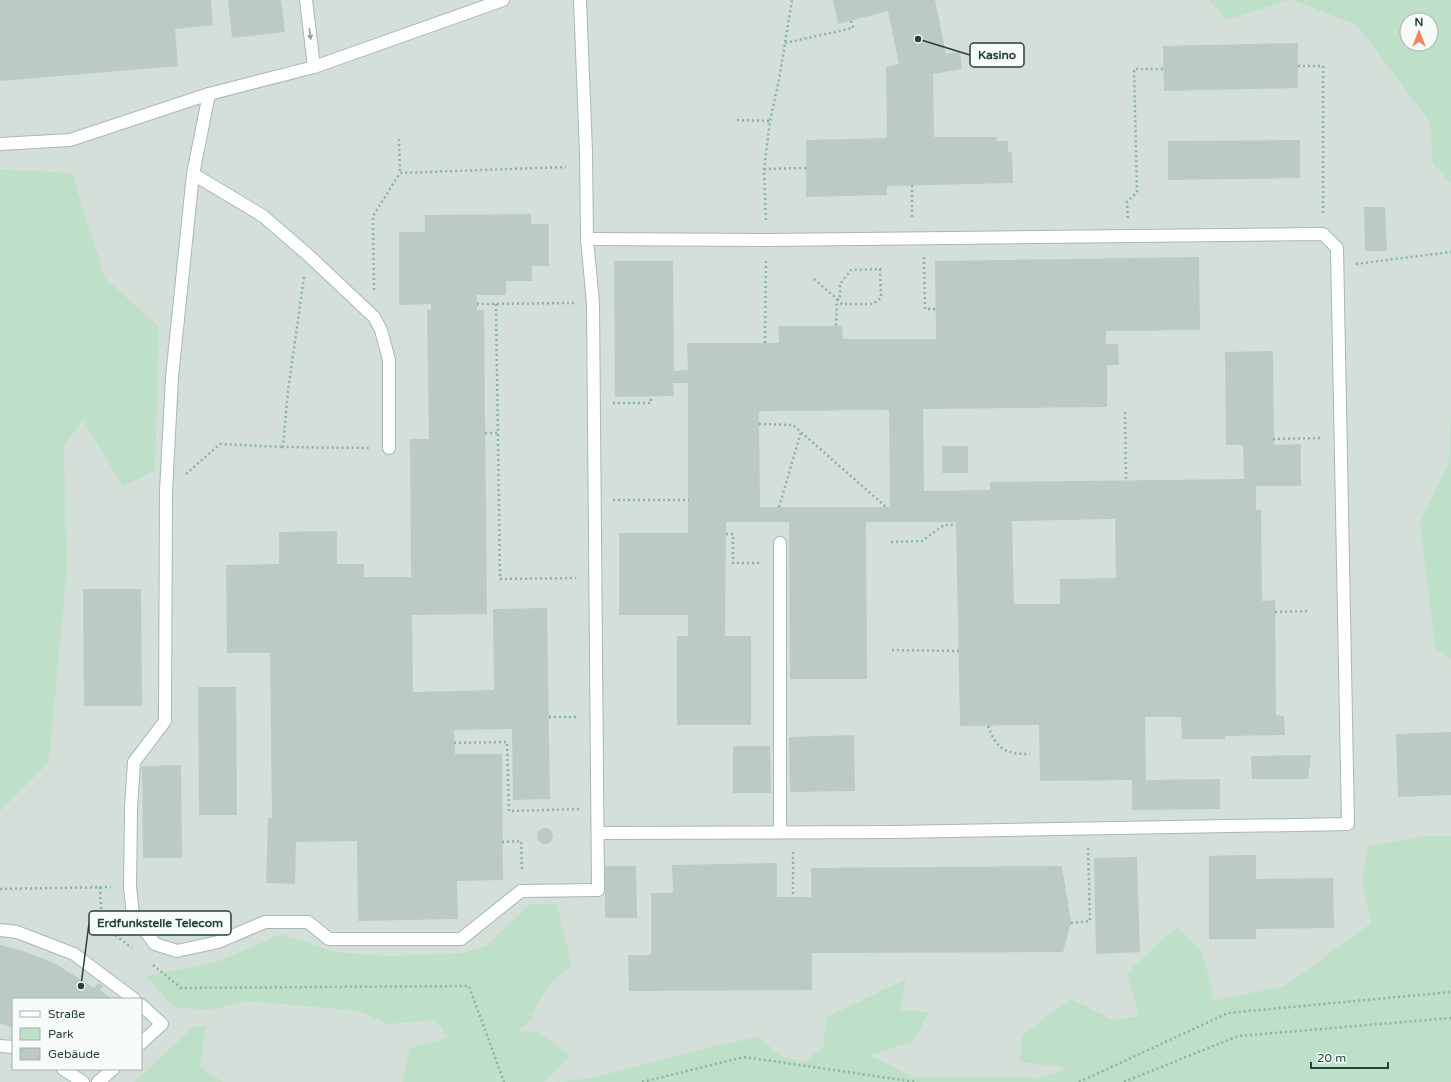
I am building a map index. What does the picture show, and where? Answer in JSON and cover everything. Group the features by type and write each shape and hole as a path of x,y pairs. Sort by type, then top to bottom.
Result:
{"lane":[{"path":"306,0 314,67"},
{"path":"0,144 70,140 209,94 314,67 503,0"},
{"path":"209,94 193,174 172,377 166,492 164,721 134,762 131,808 130,887 133,915 155,944 177,951 218,942 265,922 308,922 329,939 461,939 522,891 598,890 593,303 587,239 580,0"},
{"path":"193,174 263,216 308,254 374,317 381,330 389,360 389,448"},
{"path":"587,239 918,239 1323,234 1337,248 1338,267 1348,824 895,832 780,831 598,833"},
{"path":"780,544 780,831"},
{"path":"0,930 17,932 74,954 133,998"},
{"path":"142,1006 162,1024 142,1042"},
{"path":"0,1046 12,1047"},
{"path":"65,1070 83,1082"},
{"path":"98,1082 112,1070"}],"path":[{"path":"765,343 767,240 764,169 770,121 779,80 792,0"},
{"path":"785,43 853,28 850,21"},
{"path":"1298,66 1323,66 1323,234"},
{"path":"1128,237 1127,202 1137,192 1134,69 1163,69"},
{"path":"737,120 770,121"},
{"path":"374,317 373,216 400,173 399,139"},
{"path":"400,173 586,166"},
{"path":"764,169 806,168"},
{"path":"912,185 925,309 936,309"},
{"path":"1338,267 1451,252"},
{"path":"282,447 288,391 308,254"},
{"path":"814,279 837,299 842,304 873,304 881,298 880,269 851,270 840,284 840,296 837,299 836,326"},
{"path":"477,304 593,303"},
{"path":"496,304 500,579 596,577"},
{"path":"594,403 651,402 651,396"},
{"path":"1125,412 1126,480"},
{"path":"759,424 793,425 886,506"},
{"path":"779,506 801,432"},
{"path":"485,433 498,433"},
{"path":"1273,439 1341,438"},
{"path":"166,492 220,444 282,447 389,448"},
{"path":"595,500 689,500"},
{"path":"891,542 922,541 944,525 956,525"},
{"path":"726,534 733,534 733,563 780,562"},
{"path":"1275,612 1310,611"},
{"path":"892,650 959,651"},
{"path":"549,717 597,717"},
{"path":"988,726 994,740 1003,750 1014,754 1030,754"},
{"path":"454,743 507,742 509,811 598,809"},
{"path":"1072,923 1090,921 1088,828"},
{"path":"792,832 793,897"},
{"path":"502,842 521,841 522,891"},
{"path":"100,887 102,924 133,949"},
{"path":"0,889 130,887"},
{"path":"151,963 181,988 469,986 504,1082"},
{"path":"1079,1082 1228,1013 1451,992"},
{"path":"1124,1082 1238,1036 1451,1018"},
{"path":"642,1082 744,1057 916,1082"}],"shaded area":[{"path":"0,0 1451,0 1451,1000 1091,1082 0,1082"}],"green space":[{"path":"1209,0 1290,0 1227,20"},
{"path":"1293,0 1451,0 1451,183 1433,163 1429,121 1357,25"},
{"path":"0,169 72,173 105,278 159,327 155,470 123,487 83,420 64,446 67,569 49,762 0,811"},
{"path":"1451,413 1451,659 1435,648 1420,523 1449,462"},
{"path":"1424,836 1451,836 1451,1082 554,1082 592,1078 710,1047 758,1037 781,1056 804,1062 823,1048 827,1017 906,979 901,1010 929,1012 913,1042 869,1055 914,1077 1039,1078 1069,1068 1020,1062 1022,1035 1071,999 1113,1020 1139,1016 1127,973 1177,927 1202,952 1213,992 1211,1001 1285,986 1371,923 1362,882 1368,846"},
{"path":"530,904 557,904 572,965 552,982 538,1002 531,1020 518,1031 538,1032 571,1056 544,1082 402,1082 410,1048 448,1038 435,1020 388,1024 359,1011 249,1001 210,1010 173,1007 146,976 220,961 281,934 336,952 387,956 462,953 486,946"},
{"path":"195,1026 206,1026 200,1067 223,1082 134,1082"}],"building":[{"path":"0,0 211,0 213,25 175,29 178,66 0,81"},
{"path":"228,0 281,0 285,32 232,38"},
{"path":"833,0 935,0 946,54 960,51 962,69 933,74 934,137 997,137 997,141 1008,141 1008,152 1012,152 1013,183 887,186 887,195 806,197 806,140 887,138 886,67 899,64 888,11 838,24"},
{"path":"1298,43 1298,88 1164,91 1163,46"},
{"path":"1300,140 1300,178 1168,180 1168,141"},
{"path":"1364,207 1385,207 1387,251 1365,251"},
{"path":"531,214 531,224 549,224 549,266 532,266 532,281 506,281 506,295 477,295 477,310 484,310 487,614 412,615 413,692 494,690 493,609 547,608 550,799 513,800 512,729 454,730 455,754 502,754 503,880 457,881 458,919 358,921 357,841 296,842 295,884 266,883 268,818 272,818 270,653 227,653 226,565 279,564 279,532 337,531 337,564 364,564 364,577 411,577 410,439 429,439 427,310 431,310 431,304 399,305 399,232 425,232 425,215"},
{"path":"1199,257 1200,330 1106,331 1106,344 1118,344 1119,365 1107,365 1107,407 923,409 924,491 990,490 990,482 1244,479 1243,445 1226,445 1225,352 1273,351 1274,445 1301,444 1301,486 1256,486 1256,510 1261,510 1262,601 1275,600 1276,715 1284,716 1285,735 1225,736 1225,739 1182,739 1181,717 1145,717 1146,780 1220,779 1220,809 1132,810 1132,780 1040,781 1039,725 960,726 956,522 866,522 867,679 790,679 789,522 726,522 725,636 751,636 751,725 677,725 677,636 688,636 688,615 619,615 619,533 688,533 688,383 673,383 674,396 615,397 614,261 673,261 674,371 688,370 687,343 779,343 778,326 842,326 843,339 936,339 935,261","holes":["889,410 890,507 760,507 759,411","1115,519 1116,578 1060,579 1060,604 1014,604 1012,521"]},
{"path":"942,446 968,446 968,473 942,473"},
{"path":"83,589 141,589 142,706 84,706"},
{"path":"198,687 236,687 237,815 199,815"},
{"path":"1451,732 1451,795 1398,797 1396,734"},
{"path":"854,735 855,791 790,792 789,737"},
{"path":"733,746 770,746 771,793 733,793"},
{"path":"1311,755 1308,779 1252,779 1251,756"},
{"path":"181,765 182,858 143,858 142,766"},
{"path":"542,828 548,828 553,833 551,842 548,844 542,844 537,839 537,833"},
{"path":"1256,855 1256,879 1333,878 1334,928 1256,929 1256,939 1209,939 1209,856"},
{"path":"1137,857 1140,952 1096,954 1094,858"},
{"path":"777,863 777,897 811,897 811,868 1062,866 1071,923 1063,952 812,953 812,990 629,991 628,955 651,955 651,893 673,893 672,865"},
{"path":"605,866 636,866 637,918 605,918"},
{"path":"0,945 23,951 56,964 94,988 98,983 103,986 100,990 111,998 12,998 12,1028 0,1023"}],"place":[{"name":"Kasino","path":"918,39"},
{"name":"Erdfunkstelle Telecom","path":"81,986"}]}
